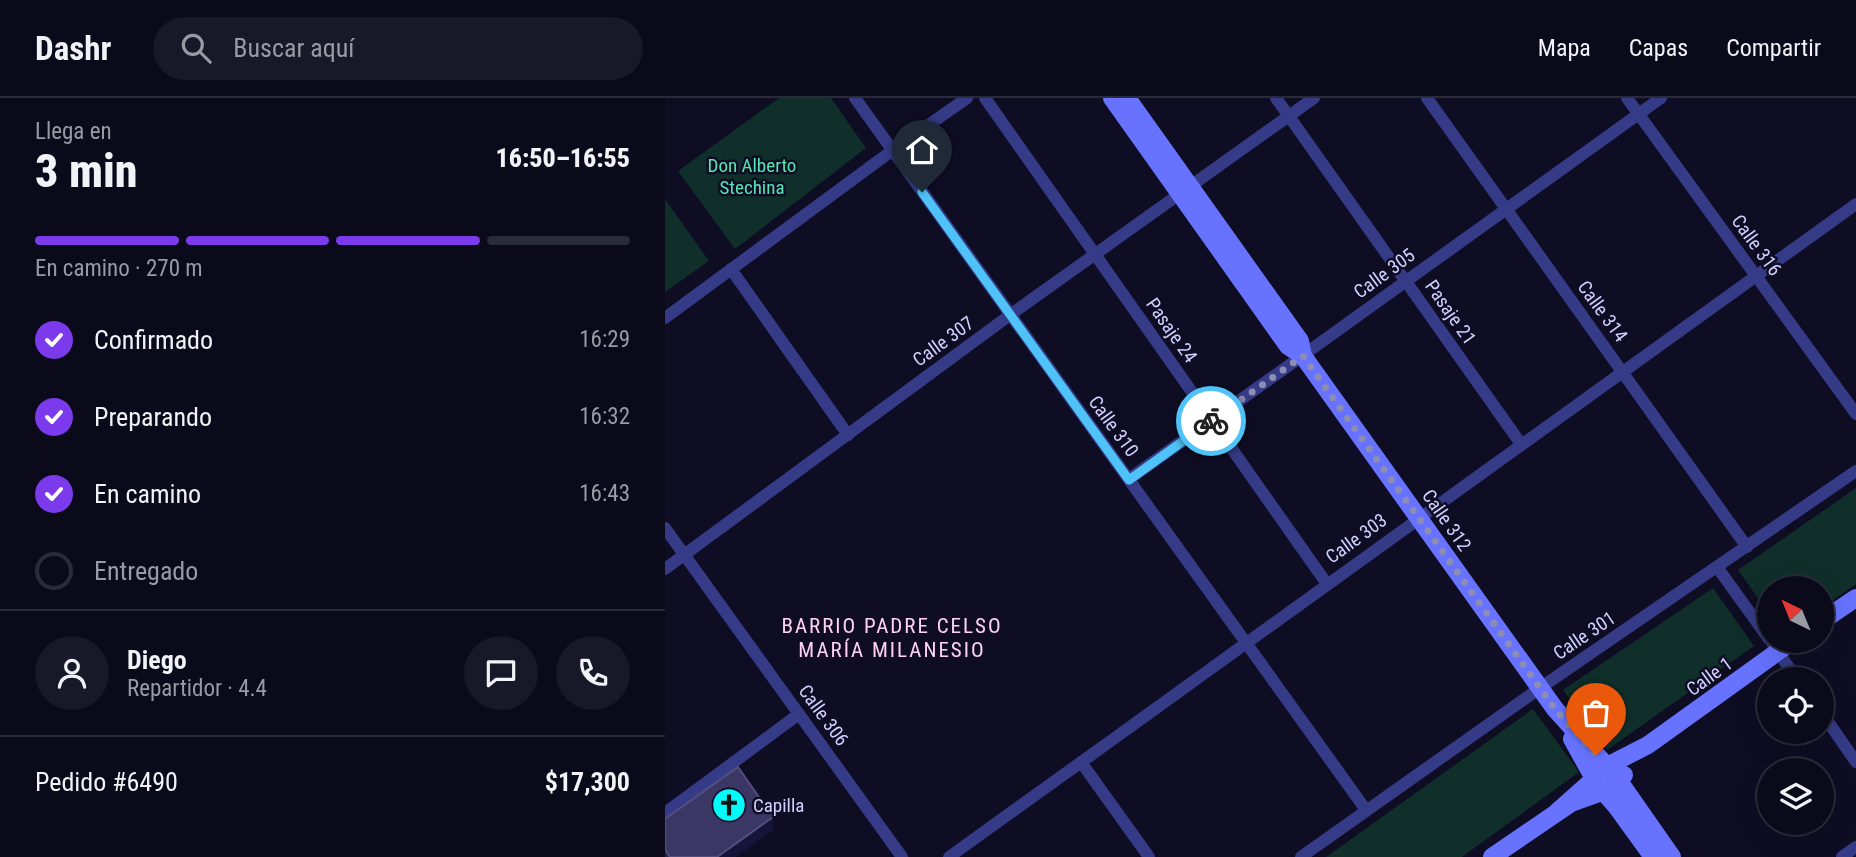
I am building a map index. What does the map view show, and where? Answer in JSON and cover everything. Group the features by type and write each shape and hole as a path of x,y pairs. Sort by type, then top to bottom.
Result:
{"street":[{"name":"Calle 310","path":"855,98 1366,810"},
{"path":"665,317 967,98"},
{"name":"Pasaje 24","path":"985,98 1327,584"},
{"name":"Calle 312","path":"1112,98 1185,190"},
{"name":"Calle 312","path":"1127,98 1289,346 1303,356 1605,779"},
{"name":"Pasaje 21","path":"1276,98 1521,444"},
{"name":"Calle 307","path":"665,569 1010,315 1314,98"},
{"name":"Calle 314","path":"1427,98 1747,547"},
{"name":"Calle 316","path":"1627,98 1856,414"},
{"name":"Calle 305","path":"1129,480 1661,98"},
{"name":"Calle 303","path":"949,857 1419,516 1856,204"},
{"path":"731,269 848,435"},
{"name":"Calle 301","path":"1301,857 1540,688 1856,471"},
{"name":"Calle 306","path":"665,528 902,857"},
{"path":"1717,568 1757,622"},
{"path":"1834,613 1856,597"},
{"name":"Calle 1","path":"1492,857 1605,779 1762,653"},
{"path":"665,813 799,714"},
{"path":"1834,730 1856,762"},
{"path":"1081,762 1149,857"},
{"path":"1605,779 1616,806 1653,857"},
{"path":"1605,779 1672,857"},
{"path":"1842,857 1856,847"}],"green space":[{"name":"Don Alberto Stechina","path":"779,98 831,98 866,148 735,249 678,171"},
{"path":"665,199 709,261 665,292"},
{"path":"1856,488 1856,584 1834,600 1834,576 1757,576 1757,597 1738,570"},
{"path":"1713,588 1754,646 1607,750 1563,690"},
{"path":"1533,709 1579,772 1462,857 1326,857"}],"building":[{"name":"Capilla","path":"738,767 773,817 717,857 670,857 665,849 665,819"}],"way so far":[{"path":"1211,421 1303,356 1555,709 1596,755"}],"place":[{"name":"Capilla","path":"729,805"}],"district":[{"name":"BARRIO PADRE CELSO MARÍA MILANESIO","path":"892,638"}],"route":[{"path":"922,192 1129,480 1211,421"}]}
